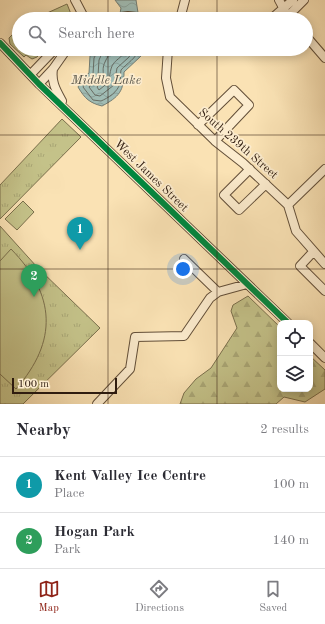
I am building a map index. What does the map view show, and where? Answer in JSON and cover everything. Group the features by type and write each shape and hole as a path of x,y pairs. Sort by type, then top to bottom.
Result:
{"street":[{"path":"75,0 81,12"},
{"path":"182,12 185,0"},
{"path":"279,0 285,12"},
{"path":"288,12 293,0"},
{"path":"291,12 304,0"},
{"name":"West James Street","path":"0,43 12,55"},
{"path":"313,44 325,58"},
{"name":"West James Street","path":"13,56 39,84 285,320"},
{"path":"31,74 48,56"},
{"path":"39,84 54,69 62,56"},
{"name":"South 239th Street","path":"168,56 166,78 170,97 215,141 250,169 288,205 296,231 312,252 325,264"},
{"path":"54,69 52,77 53,84 66,109"},
{"path":"198,125 234,90 250,105 215,141"},
{"path":"250,169 224,196 239,210 266,184"},
{"path":"288,205 325,169"},
{"path":"312,252 300,266 325,291"},
{"path":"184,259 218,292"},
{"path":"97,404 130,369 135,337 184,336 204,305 218,292 247,284"},
{"path":"313,346 325,358"}],"green space":[{"path":"67,4 70,12 49,12"},
{"path":"12,35 12,46 10,44 9,38"},
{"path":"28,56 38,56 37,57 32,59"},
{"path":"62,119 81,137 0,219 0,185"},
{"path":"23,201 34,212 17,230 5,219"},
{"path":"0,226 37,267 100,328 23,404 0,404"},
{"path":"11,249 26,266 37,284 43,301 46,318 45,336 39,353 30,371 16,389 0,374 0,261"},
{"path":"248,296 277,324 277,392 313,392 313,359 325,370 325,389 305,402 284,397 276,404 180,404 184,393 196,379 211,368 237,328 231,311 233,305"}],"water":[{"path":"115,0 136,0 138,12 120,12 121,8"},
{"name":"Middle Lake","path":"90,56 141,56 124,72 122,89 119,93 113,100 102,106 88,100 78,87 83,78 89,73"}],"cycle path":[{"path":"0,43 12,56"},
{"path":"12,56 39,84 285,320"}],"place":[{"name":"Kent Valley Ice Centre","path":"80,250"},
{"name":"Hogan Park","path":"34,297"}]}
